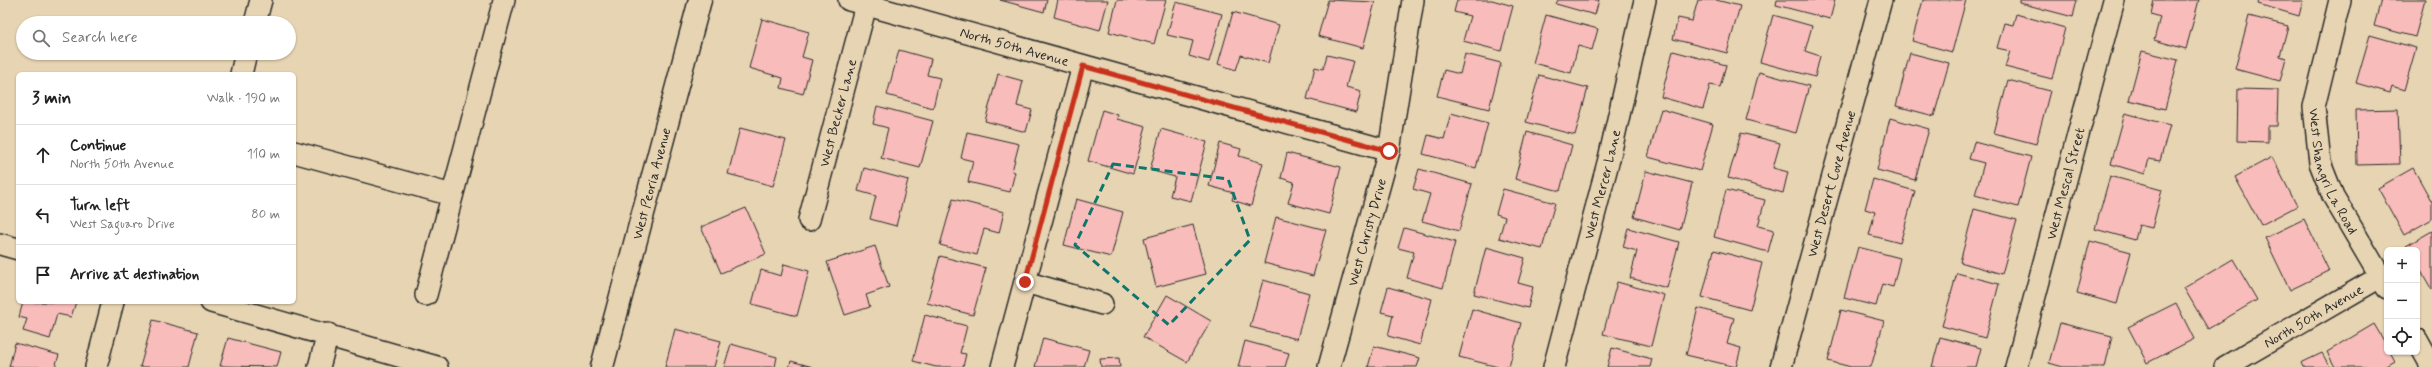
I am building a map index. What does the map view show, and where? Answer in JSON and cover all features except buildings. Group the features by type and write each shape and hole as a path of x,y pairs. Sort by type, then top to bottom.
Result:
{"main road":[{"name":"West Peoria Avenue","path":"602,367 700,0"}],"street":[{"path":"257,16 261,0"},
{"path":"426,294 504,0"},
{"name":"West Christy Drive","path":"1329,367 1389,151 1413,0"},
{"name":"West Mercer Lane","path":"1554,367 1609,159 1645,0"},
{"name":"West Desert Cove Avenue","path":"1781,367 1881,0"},
{"name":"West Mescal Street","path":"2016,367 2114,0"},
{"name":"West Shangri La Road","path":"2340,0 2314,107 2320,163 2333,196 2384,282"},
{"name":"North 50th Avenue","path":"857,2 1389,151"},
{"name":"West Becker Lane","path":"810,220 857,2"},
{"path":"241,72 244,60"},
{"path":"1002,367 1083,66"},
{"path":"296,153 452,195"},
{"path":"0,244 16,248"},
{"path":"1025,282 1102,304"},
{"name":"North 50th Avenue","path":"2225,367 2384,282"},
{"path":"96,367 112,304"},
{"path":"218,304 328,334 437,367"},
{"path":"319,367 328,334"},
{"path":"2420,345 2432,367"}],"highlighted area":[{"path":"1113,164 1228,179 1250,240 1169,325 1075,245"}],"route":[{"path":"1025,282 1083,66 1389,151"}]}
